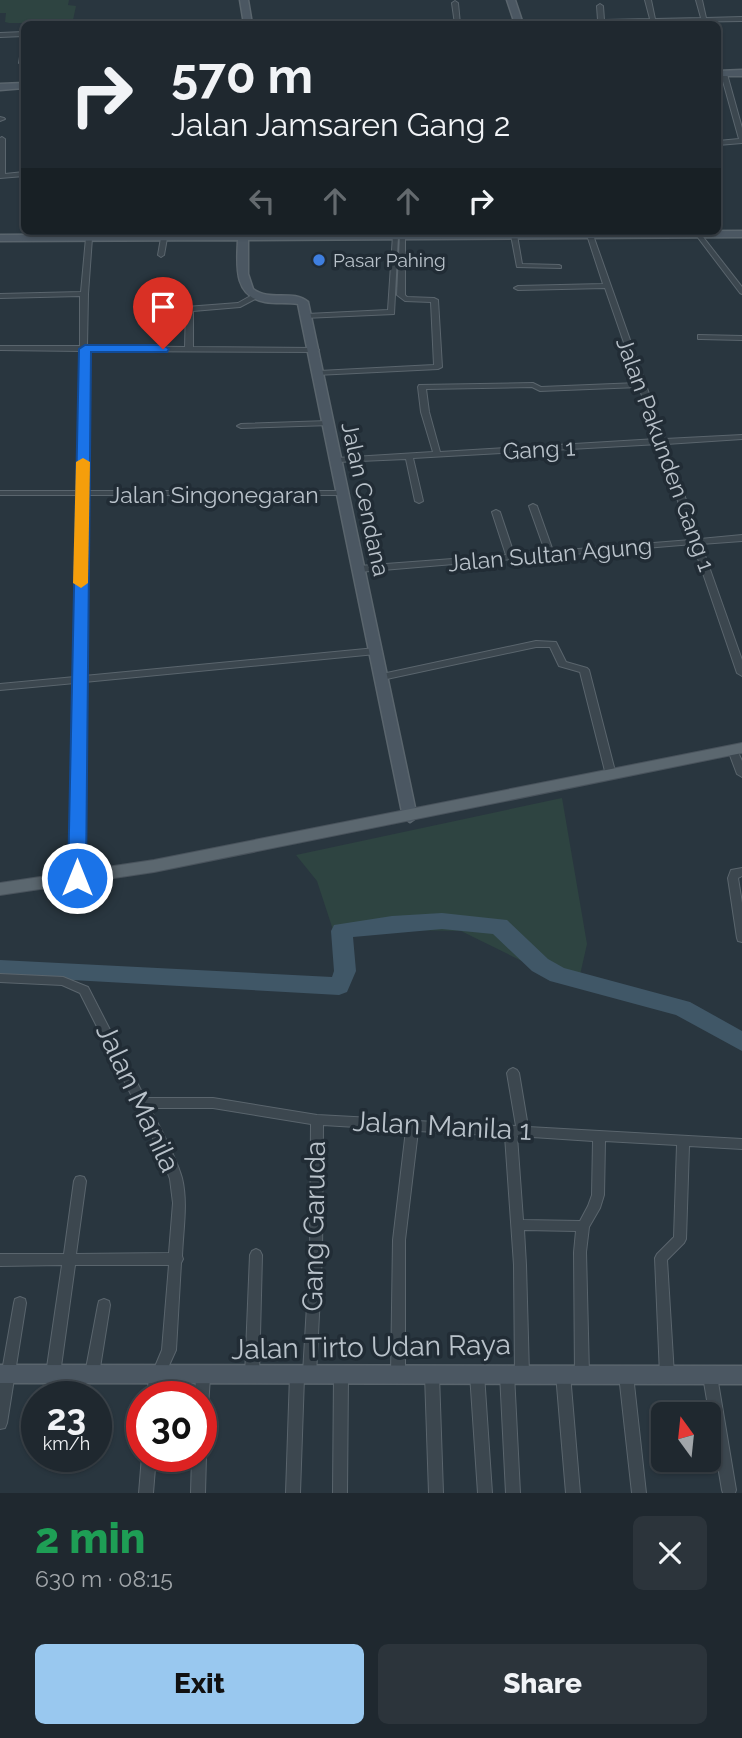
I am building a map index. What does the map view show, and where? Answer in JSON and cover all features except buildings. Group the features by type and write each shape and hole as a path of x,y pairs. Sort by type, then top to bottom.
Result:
{"main road":[{"path":"0,889 77,878 410,817 737,749"}],"street":[{"path":"244,0 248,21"},
{"path":"511,0 518,21"},
{"path":"648,0 653,21 742,19"},
{"path":"699,0 704,20"},
{"path":"456,3 458,21"},
{"path":"600,6 601,21"},
{"path":"0,35 21,34"},
{"path":"721,143 742,140 721,74 742,73"},
{"path":"0,87 21,86"},
{"path":"2,139 1,176 21,174"},
{"path":"721,234 742,234"},
{"path":"0,238 76,235 89,239 243,238 278,235"},
{"path":"390,235 459,235"},
{"path":"519,235 519,267 559,267"},
{"name":"Jalan Pakunden Gang 1","path":"591,235 699,542 742,673"},
{"path":"699,235 742,291"},
{"path":"243,238 243,283 254,296 269,300 300,299 307,316 391,312 399,236"},
{"path":"319,373 438,367 434,300 405,299 401,295 399,236"},
{"path":"161,255 164,238"},
{"path":"77,878 84,294 89,239"},
{"path":"518,288 607,286"},
{"path":"0,296 84,294"},
{"path":"189,349 189,309 240,305 254,296"},
{"name":"Jalan Cendana","path":"307,316 410,817"},
{"path":"701,337 742,338"},
{"path":"0,348 315,349"},
{"path":"437,454 425,412 422,387 533,385 540,390 642,385"},
{"path":"241,426 328,423"},
{"name":"Gang 1","path":"337,460 742,437"},
{"path":"409,456 419,501"},
{"name":"Jalan Singonegaran","path":"0,493 344,493"},
{"path":"533,506 550,554"},
{"path":"495,512 511,557"},
{"name":"Jalan Sultan Agung","path":"359,569 742,538"},
{"path":"382,677 536,644 554,643 562,664 584,670 611,775"},
{"path":"0,687 376,651"},
{"path":"737,749 742,774"},
{"path":"742,872 733,875 742,938"},
{"name":"Jalan Manila","path":"0,978 63,981 84,990 144,1103 176,1179 180,1220 169,1350 167,1361 155,1376 154,1381"},
{"path":"513,1073 518,1225 513,1493"},
{"name":"Jalan Manila 1","path":"144,1103 213,1103 317,1120 742,1144"},
{"name":"Gang Garuda","path":"293,1493 316,1255 317,1120"},
{"path":"398,1375 399,1240 414,1124"},
{"path":"573,1493 573,1374 579,1274 583,1226 598,1195 599,1136"},
{"path":"667,1376 661,1258 680,1239 683,1141"},
{"path":"53,1374 80,1181"},
{"path":"518,1225 583,1226"},
{"path":"252,1376 256,1255"},
{"path":"0,1260 177,1259"},
{"path":"0,1423 4,1374 20,1303"},
{"path":"92,1374 104,1305"},
{"name":"Jalan Tirto Udan Raya","path":"4,1374 202,1377 742,1375"},
{"path":"477,1374 485,1493"},
{"path":"340,1493 341,1375"},
{"path":"432,1375 436,1493"},
{"path":"626,1375 639,1493"},
{"path":"710,1376 729,1490"},
{"path":"202,1377 202,1381"},
{"path":"146,1493 148,1472"},
{"path":"198,1493 199,1472"}],"green space":[{"path":"0,0 69,0 68,5 76,6 73,20 9,23 5,22 6,13 0,13"},
{"path":"562,798 587,944 580,975 526,963 461,931 406,930 335,936 317,881 296,855"}],"waterway":[{"path":"0,968 339,986 345,971 342,931 442,921 499,926 540,965 558,975 682,1008 742,1042"}],"slow traffic":[{"path":"81,583 83,462"}],"place":[{"name":"Pasar Pahing","path":"319,260"}],"route":[{"path":"77,878 85,349 163,349"}]}
